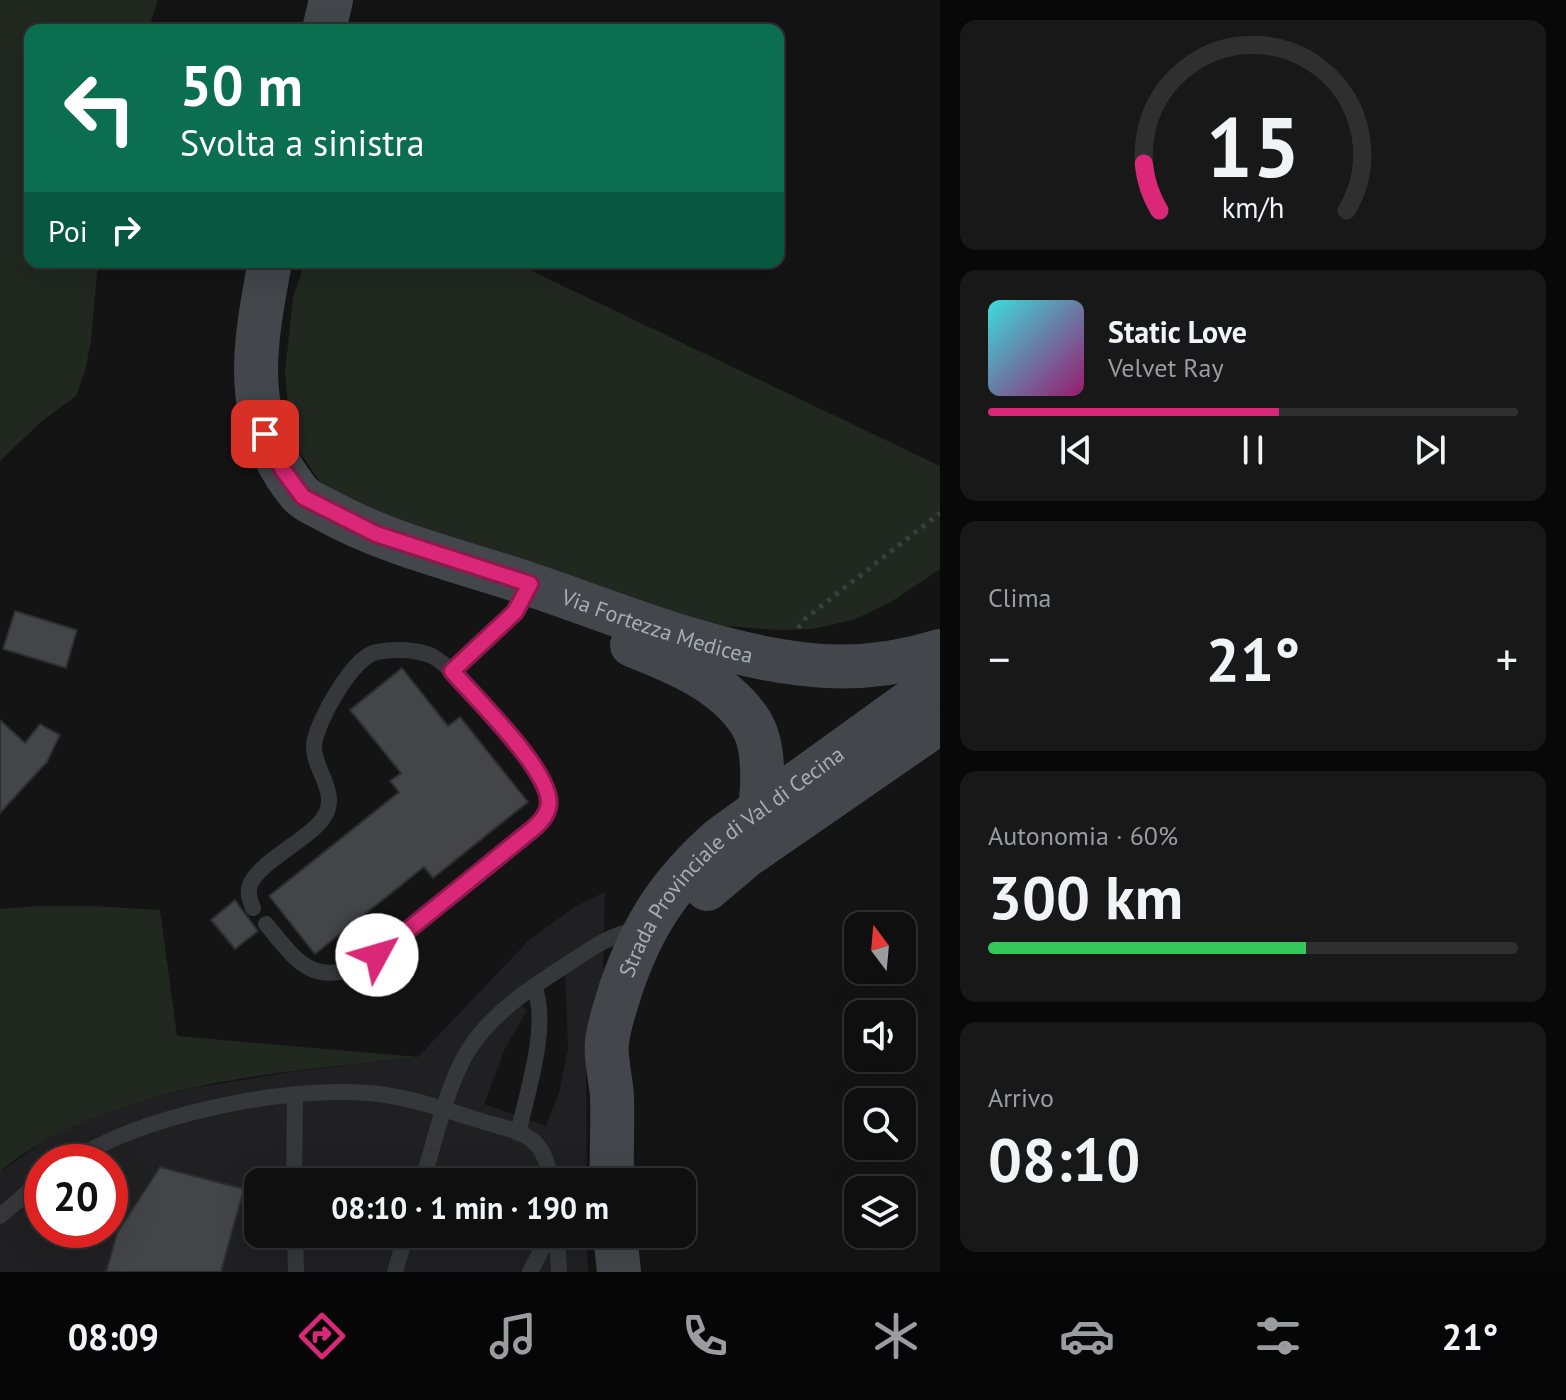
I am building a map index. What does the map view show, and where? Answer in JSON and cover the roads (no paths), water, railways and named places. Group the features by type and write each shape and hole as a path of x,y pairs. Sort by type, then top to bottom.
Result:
{"main road":[{"path":"325,24 331,0"},
{"path":"269,268 255,356 258,405 271,447 303,497 332,529 361,547 525,594 676,663 711,683 752,724 788,741 838,753 864,755 940,702"},
{"name":"Via Fortezza Medicea","path":"525,594 780,661 850,667 894,662 940,651"},
{"name":"Strada Provinciale di Val di Cecina","path":"612,1168 612,1096 607,1055 610,1026 659,922 660,902 695,861 721,838 940,680"},
{"name":"Strada Provinciale di Val di Cecina","path":"612,1096 648,982 672,933 693,903 738,862 940,722"},
{"path":"752,724 760,759 760,809"}],"lane":[{"path":"452,671 525,594"},
{"path":"253,908 248,892 256,876 315,827 327,811 330,794 314,746 333,699 356,666 372,653 413,652 432,656 452,671 525,754 544,781 549,799 544,817 377,955 350,970 326,973 301,965 266,924"},
{"path":"426,1168 455,1076 467,1051 502,1012 600,944 659,922"},
{"path":"518,1133 539,1020 538,996 534,987"},
{"path":"105,1144 121,1136 205,1110 295,1095 369,1093 445,1109 535,1140 545,1154 548,1168"},
{"path":"294,1168 295,1095"},
{"path":"0,1216 24,1195"},
{"path":"295,1248 296,1272"},
{"path":"395,1272 402,1248"},
{"path":"530,1272 543,1248"},
{"path":"558,1248 559,1272"}]}
